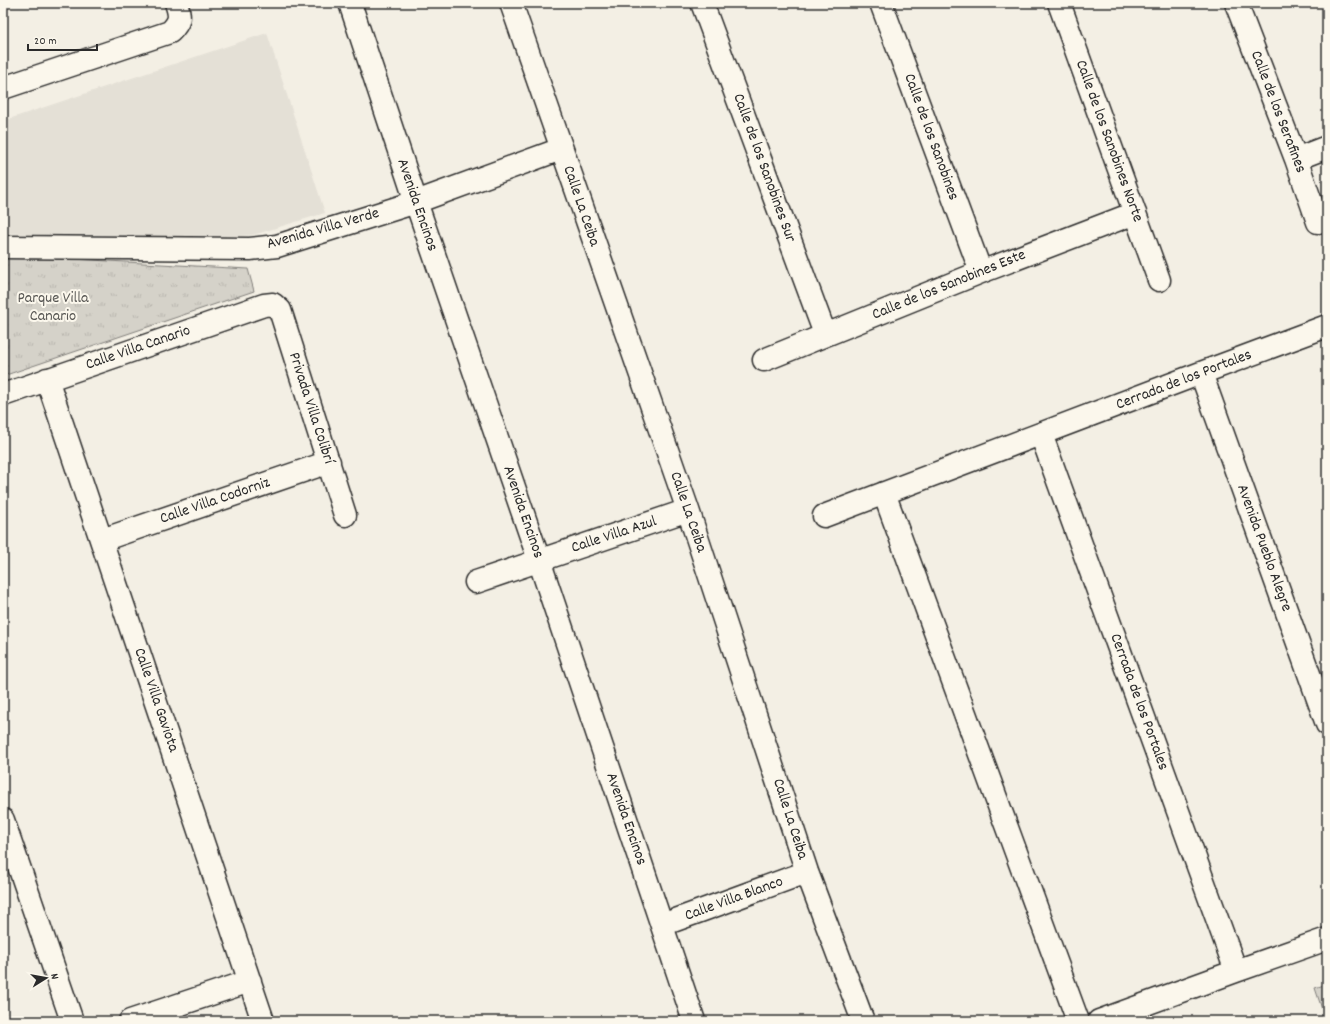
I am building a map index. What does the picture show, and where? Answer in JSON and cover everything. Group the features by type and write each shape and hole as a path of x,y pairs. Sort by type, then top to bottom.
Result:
{"street":[{"path":"3,88 170,32 177,25 179,14 176,3"},
{"name":"Avenida Encinos","path":"350,3 694,1021"},
{"name":"Calle La Ceiba","path":"510,3 688,510 807,872 863,1021"},
{"name":"Calle de los Sanobines Sur","path":"702,3 825,334"},
{"name":"Calle de los Sanobines","path":"881,3 981,272"},
{"name":"Calle de los Sanobines Norte","path":"1059,3 1159,280"},
{"name":"Calle de los Serafines","path":"1236,3 1296,159 1318,222"},
{"path":"1296,159 1327,147"},
{"name":"Avenida Villa Verde","path":"3,248 250,249 277,246 416,202 561,149"},
{"name":"Calle de los Sanobines Este","path":"764,360 825,334 1135,212"},
{"name":"Calle Villa Canario","path":"3,395 264,304 273,304"},
{"name":"Privada Villa Colibrí","path":"273,304 280,310 345,515"},
{"name":"Cerrada de los Portales","path":"824,516 1327,326"},
{"name":"Avenida Pueblo Alegre","path":"1200,373 1327,724"},
{"name":"Calle Villa Gaviota","path":"47,380 263,1021"},
{"name":"Cerrada de los Portales","path":"1041,434 1236,970"},
{"name":"Calle Villa Codorniz","path":"102,540 329,462"},
{"path":"884,493 1078,1021"},
{"name":"Calle Villa Azul","path":"476,582 688,510"},
{"path":"3,820 72,1021"},
{"name":"Calle Villa Blanco","path":"662,925 807,872"},
{"path":"1099,1021 1236,970 1327,939"},
{"path":"130,1021 250,981"}],"shaded area":[{"path":"267,33 325,213 253,235 193,239 139,239 3,233 3,121"}],"green space":[{"name":"Parque Villa Canario","path":"3,255 248,269 254,291 3,376"},
{"path":"1327,984 1327,1021 1326,1021 1315,988"}]}
